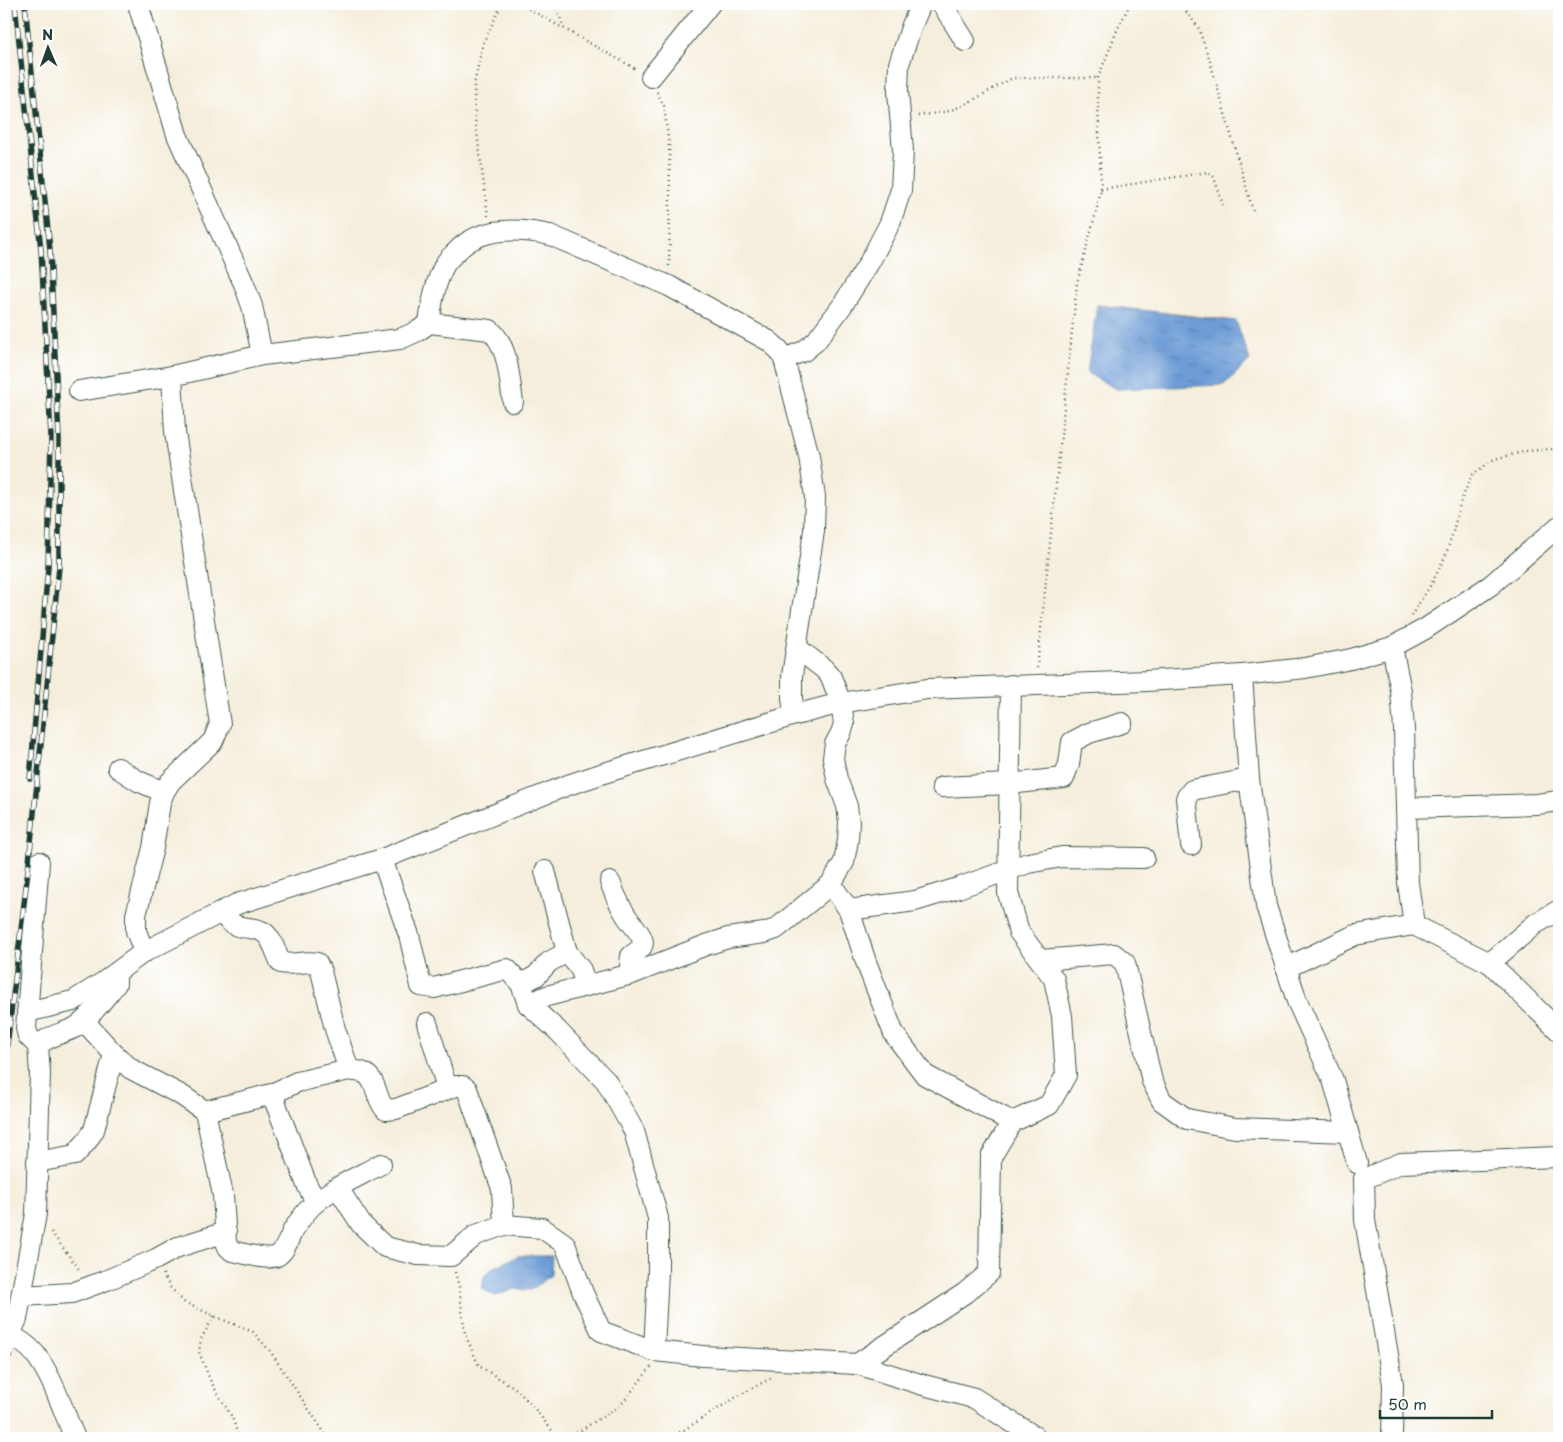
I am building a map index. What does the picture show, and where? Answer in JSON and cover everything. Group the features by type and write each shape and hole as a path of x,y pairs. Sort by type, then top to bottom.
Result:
{"street":[{"path":"138,4 178,135 252,306 262,356"},
{"path":"650,77 710,4"},
{"path":"784,359 804,351 816,341 842,306 869,263 890,223 901,190 903,151 902,119 898,91 899,64 921,4"},
{"path":"942,4 965,41"},
{"path":"429,323 434,292 446,263 461,247 471,239 490,232 531,231 550,235 669,286 769,341 779,350 784,359 809,456 815,497 814,530 792,676 792,699 795,716"},
{"path":"79,391 172,376 262,356 400,339 418,331 429,323 490,330 498,337 505,354 513,402"},
{"path":"144,952 136,930 136,916 152,848 160,803 170,782 213,741 220,724 175,432 172,376"},
{"path":"28,1012 72,1000 102,984 144,952 237,904 382,859 568,785 604,773 841,703 927,689 1146,681 1242,675 1305,668 1352,659 1392,647 1425,629 1491,585 1559,526"},
{"path":"1392,647 1400,691 1404,729 1408,883 1414,925"},
{"path":"528,1004 547,996 632,974 706,944 776,929 831,884 844,862 849,822 847,806 836,779 834,758 835,744 842,733 844,724 841,703 831,677 824,668 797,648"},
{"path":"1242,675 1249,779 1266,906 1297,1001 1333,1080 1357,1163"},
{"path":"857,1364 965,1293 989,1273 991,1157 1012,1122 1048,1105 1066,1074 1062,1016 1054,979 1019,932 1008,893 1011,685"},
{"path":"942,787 1009,784 1064,778 1069,764 1072,742 1089,733 1122,723"},
{"path":"118,768 138,781 164,792"},
{"path":"1191,844 1186,798 1192,790 1249,779"},
{"path":"1406,808 1537,804 1559,801"},
{"path":"848,910 915,901 1028,863 1062,856 1144,858"},
{"path":"382,859 409,935 421,986 434,988 507,969 522,984 528,1004 558,1030 606,1081 634,1131 658,1218 658,1271 654,1351"},
{"path":"38,862 26,1028 28,1036 38,1046 40,1073 36,1214 16,1319 7,1342 24,1343 34,1353 48,1374 75,1438"},
{"path":"545,871 567,952 581,970 586,986"},
{"path":"610,882 619,904 629,921 640,934 643,942 641,949 631,956 632,974"},
{"path":"831,884 848,910 894,1034 925,1076 1012,1122"},
{"path":"1490,963 1536,924 1559,910"},
{"path":"222,911 229,922 238,926 259,929 266,934 271,939 281,963 288,965 317,963 321,971 335,1029 349,1070"},
{"path":"1286,968 1355,935 1414,925 1490,963 1559,1031"},
{"path":"522,984 536,976 549,962 567,952"},
{"path":"1040,960 1114,954 1125,963 1152,1081 1162,1101 1187,1119 1235,1128 1348,1132"},
{"path":"38,1046 44,1040 77,1027 84,1021 116,984 116,973"},
{"path":"84,1021 114,1054 131,1068 181,1095 205,1111 223,1195 228,1247 232,1251 268,1258 276,1256 281,1253 293,1230 316,1202 381,1164"},
{"path":"427,1023 447,1088"},
{"path":"37,1162 75,1155 87,1141 94,1130 114,1054"},
{"path":"205,1111 272,1094 297,1082 349,1070 364,1073 371,1079 381,1106 386,1110 396,1109 447,1088 463,1086 467,1090 502,1189 504,1224"},
{"path":"272,1094 307,1185 316,1202"},
{"path":"1392,1438 1393,1384 1365,1220 1364,1179 1401,1163 1559,1157"},
{"path":"338,1188 361,1224 385,1247 418,1255 451,1256 476,1235 504,1224 542,1228 565,1244 582,1292 601,1331 654,1351 703,1356 857,1364 920,1384 974,1398 1035,1438"},
{"path":"21,1296 72,1293 156,1259 178,1247 226,1232"}],"path":[{"path":"490,232 475,118 474,85 483,44 502,4"},
{"path":"520,4 650,77 664,106 669,146 669,286"},
{"path":"555,4 564,28"},
{"path":"1036,684 1077,283 1101,189 1098,78 1130,4"},
{"path":"1180,4 1198,27 1209,58 1253,211"},
{"path":"902,119 949,110 966,104 1012,78 1098,78"},
{"path":"1101,189 1208,172 1214,177 1223,205"},
{"path":"1407,623 1432,583 1445,557 1454,532 1460,503 1472,475 1494,459 1527,451 1559,450"},
{"path":"36,1214 71,1257 91,1286"},
{"path":"451,1256 459,1287 465,1334 479,1366 515,1388 530,1403 558,1438"},
{"path":"156,1259 170,1287 184,1302 253,1332 270,1351 328,1438"},
{"path":"214,1316 201,1339 198,1352 211,1382 232,1417 239,1438"},
{"path":"568,1438 620,1406 652,1366 654,1351"},
{"path":"671,1438 738,1396 778,1374"}],"water":[{"path":"1097,305 1236,321 1250,360 1224,385 1116,389 1087,373"},
{"path":"518,1256 552,1256 551,1275 531,1290 515,1289 495,1296 482,1289 484,1276 494,1267"}],"railway":[{"path":"15,4 41,250 51,437 48,567 30,779"},
{"path":"4,1071 29,862 59,567 59,438 50,250 25,4"}]}
